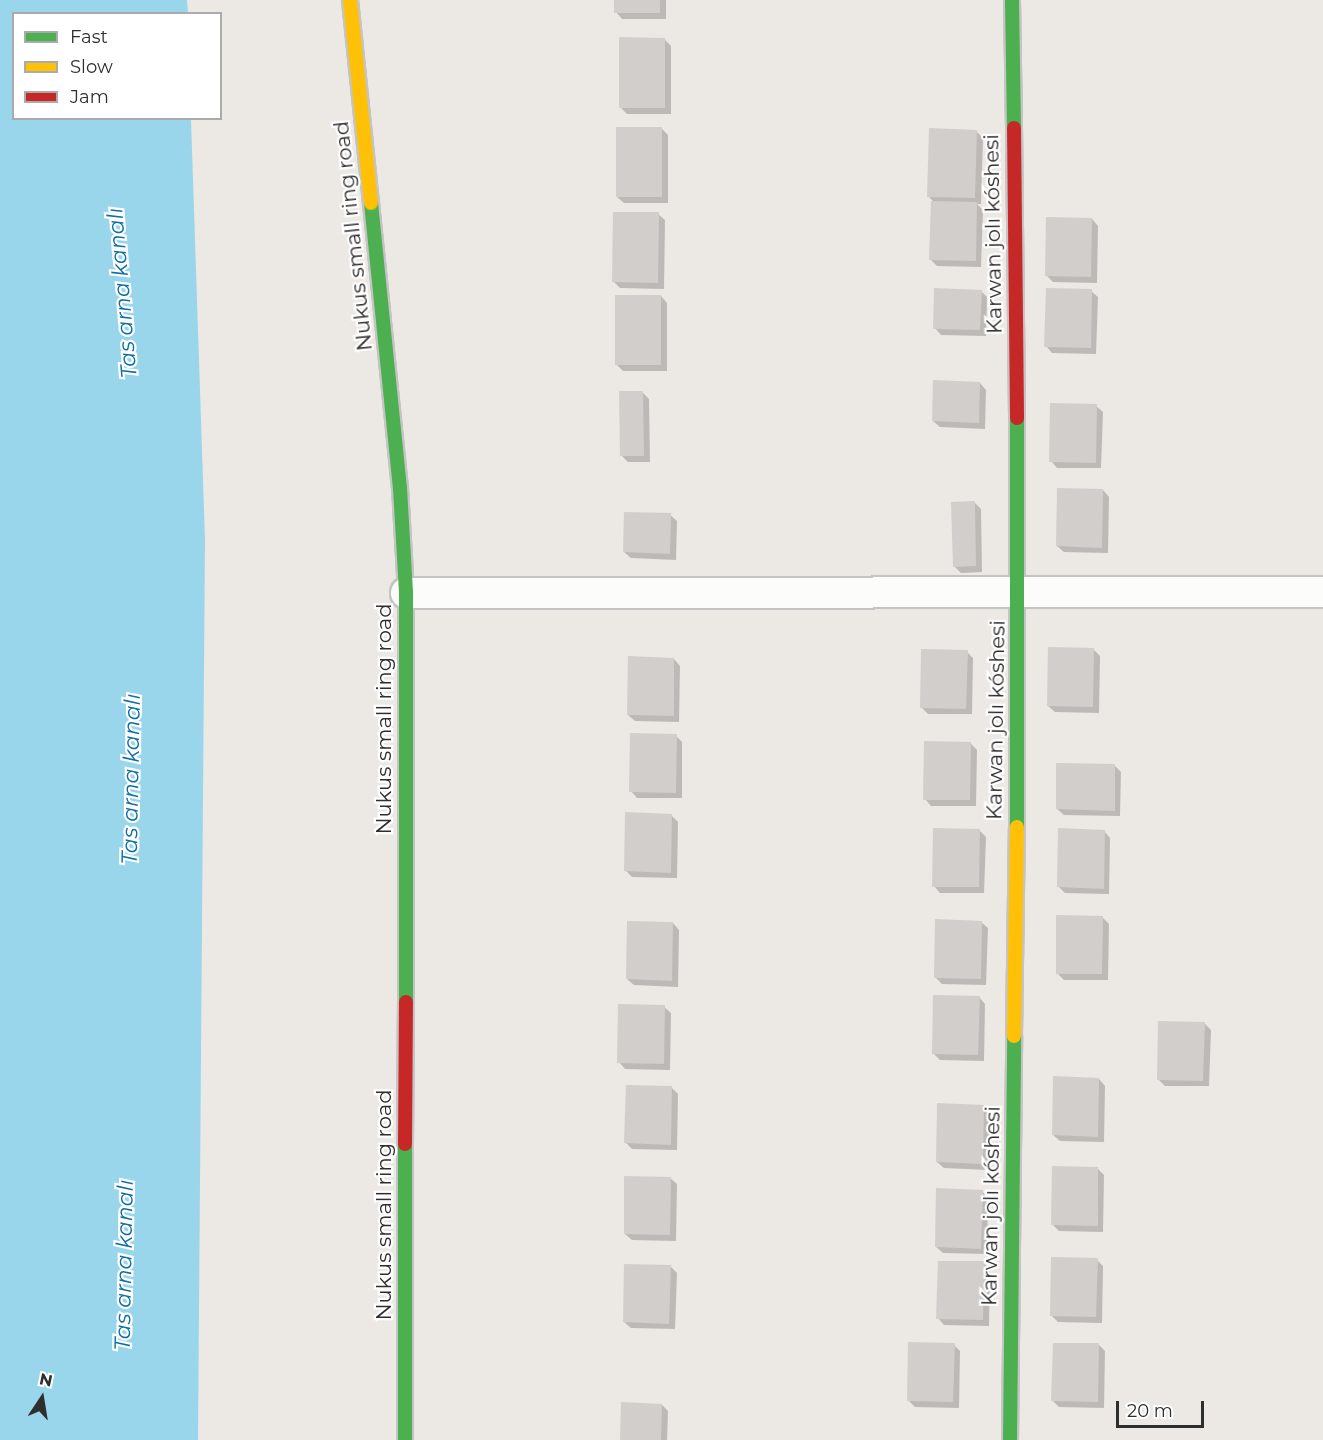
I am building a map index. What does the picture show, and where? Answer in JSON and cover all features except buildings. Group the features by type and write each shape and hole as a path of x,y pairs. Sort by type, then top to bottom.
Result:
{"main road":[{"name":"Nukus small ring road","path":"350,0 400,488 406,594 405,1440"},
{"name":"Karwan jolı kóshesi","path":"1010,1440 1019,595 1012,0"}],"street":[{"path":"406,594 1019,595 1323,592"}],"water":[{"name":"Tas arna kanalı","path":"0,0 187,0 188,12 12,12 12,120 191,120 205,540 198,1440 0,1440"}],"traffic: fast":[{"path":"1012,0 1014,128"},
{"path":"371,203 400,488 406,593 406,1002"},
{"path":"1017,418 1017,827"},
{"path":"1010,1440 1014,1036"},
{"path":"405,1144 405,1440"}],"traffic: slow":[{"path":"350,0 371,203"},
{"path":"1014,1036 1017,827"}],"traffic: jam":[{"path":"1014,128 1017,418"},
{"path":"405,1144 406,1002"}]}
